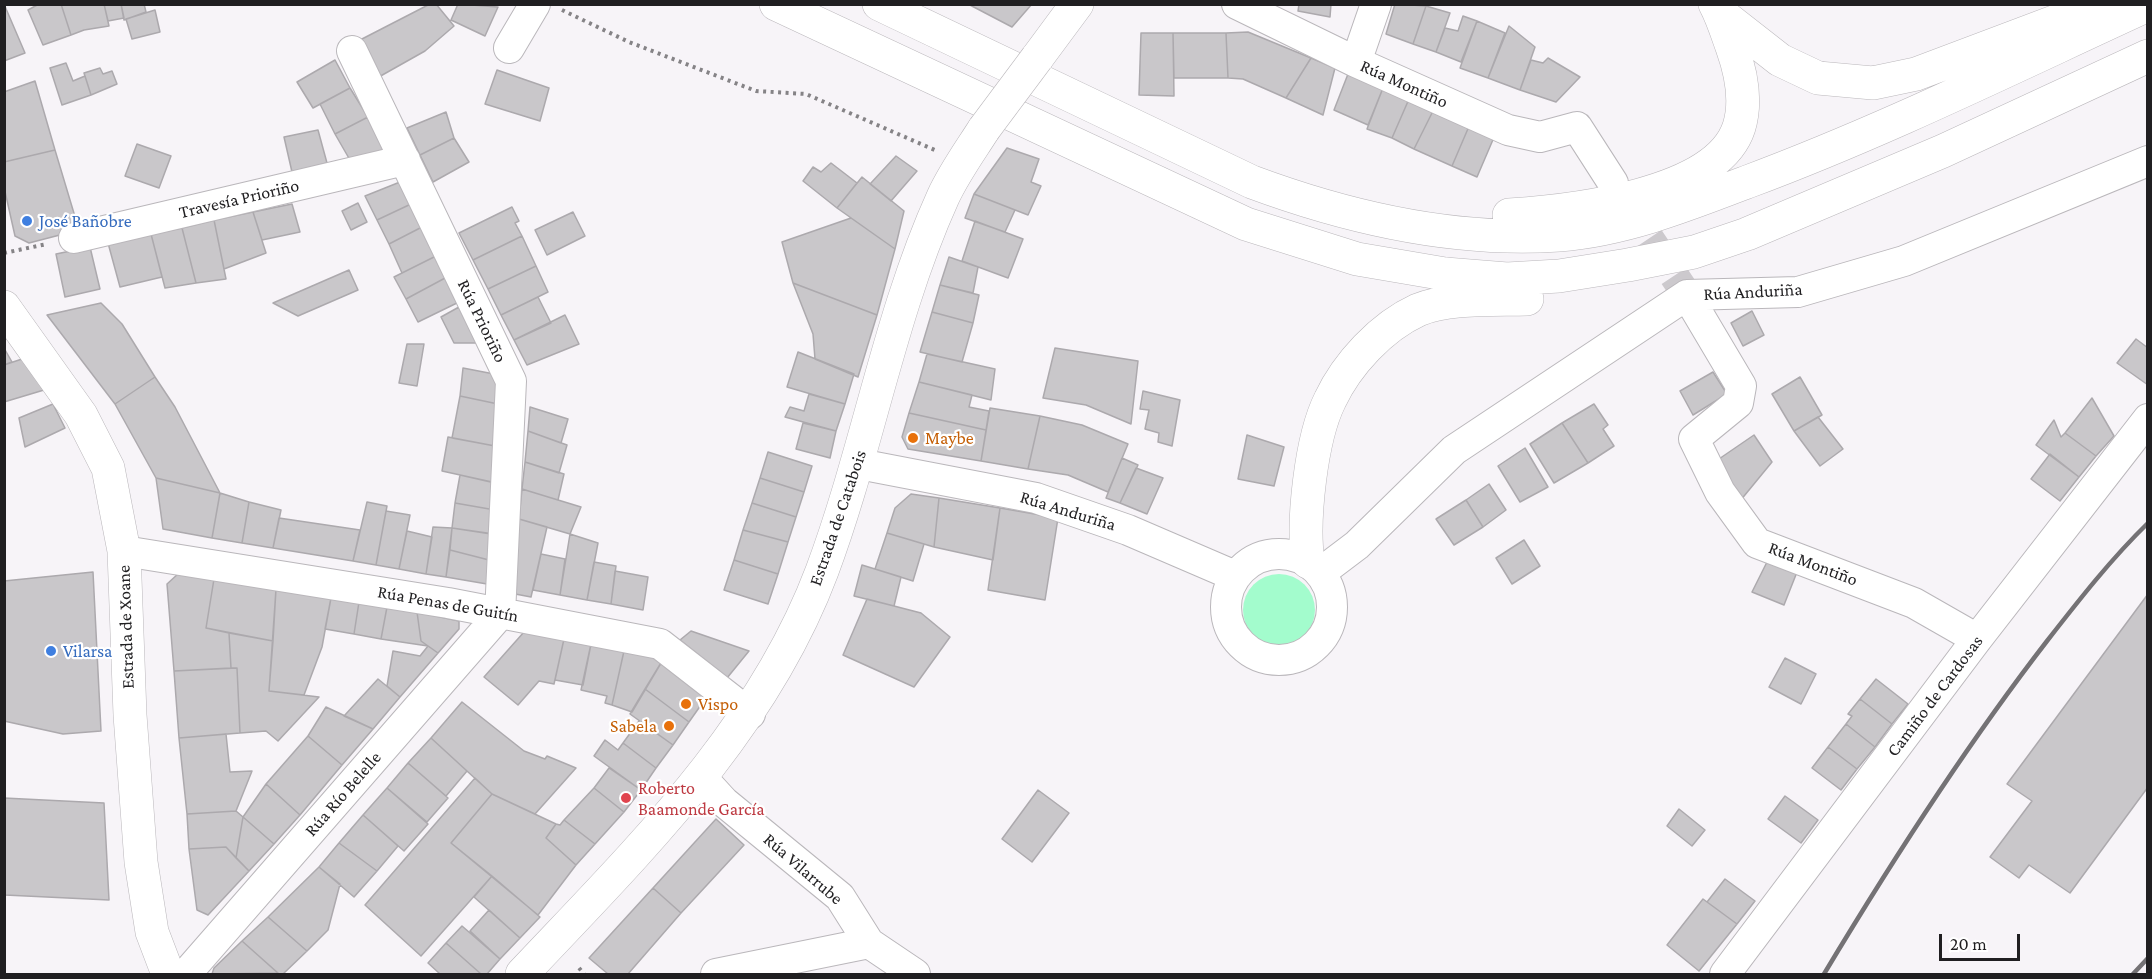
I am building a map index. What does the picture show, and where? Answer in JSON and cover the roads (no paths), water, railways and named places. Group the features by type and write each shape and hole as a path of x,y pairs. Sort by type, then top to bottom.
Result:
{"main road":[{"path":"776,4 1246,224 1357,259 1445,274 1507,279 1559,276 1694,252 1747,234 1943,151 2148,56"},
{"path":"879,4 1252,182 1290,196 1423,229 1483,234 1560,235 1627,222 1680,207 1823,154 2148,5"},
{"path":"1717,8 1780,60 1818,78 1874,82 1916,74 2100,4"},
{"name":"Estrada de Catabois","path":"522,975 702,778 750,714 778,666 822,573 859,464 903,305 944,195 984,129 1038,57 1079,8"},
{"path":"1290,196 1341,198 1488,216 1603,205 1698,172 1725,150 1739,128 1744,96 1738,63 1717,8"},
{"path":"1314,568 1306,524 1311,479 1329,401 1353,364 1382,334 1419,310 1462,301 1550,298 1608,289 1698,266 1816,218 1943,151"},
{"name":"Estrada de Xoane","path":"4,307 97,442 108,468 123,551 130,715 141,862 152,932 168,975"}],"street":[{"name":"Rúa Montiño","path":"1237,4 1356,62 1508,130 1540,136 1576,127 1613,183"},
{"path":"1356,62 1376,4"},
{"path":"508,48 548,7"},
{"name":"Rúa Prioriño","path":"352,51 511,381 500,614"},
{"name":"Travesía Prioriño","path":"74,238 405,160"},
{"name":"Rúa Anduriña","path":"1314,568 1357,545 1454,450 1687,295 1798,292 1883,268 2148,160"},
{"name":"Rúa Montiño","path":"1687,295 1741,386 1738,403 1694,439 1720,492 1758,543 1914,603 1977,639"},
{"name":"Camiño de Cardosas","path":"1725,975 1977,639 2148,419"},
{"name":"Rúa Anduriña","path":"859,464 1036,498 1128,530 1235,576"},
{"name":"Rúa Penas de Guitín","path":"123,551 500,614 660,644 721,689 750,714"},
{"path":"1277,553 1293,555 1314,568 1329,586 1333,605 1330,623 1322,639 1308,652 1292,660 1273,661 1255,656 1240,644 1230,629 1225,611 1227,593 1235,576 1246,564 1261,556 1277,553"},
{"name":"Rúa Río Belelle","path":"186,975 500,614"},
{"name":"Rúa Vilarrube","path":"702,778 724,802 840,897 869,943 915,975"},
{"path":"716,975 869,943"}],"tunnel":[{"path":"1624,201 1687,295"}],"railway":[{"path":"1824,974 1903,846 1987,722 2083,595 2148,523"},
{"path":"2133,974 2148,958"}],"place":[{"name":"José Bañobre","path":"27,221"},
{"name":"Maybe","path":"913,438"},
{"name":"Vilarsa","path":"51,651"},
{"name":"Vispo","path":"686,704"},
{"name":"Sabela","path":"669,726"},
{"name":"Roberto Baamonde García","path":"626,798"}]}
